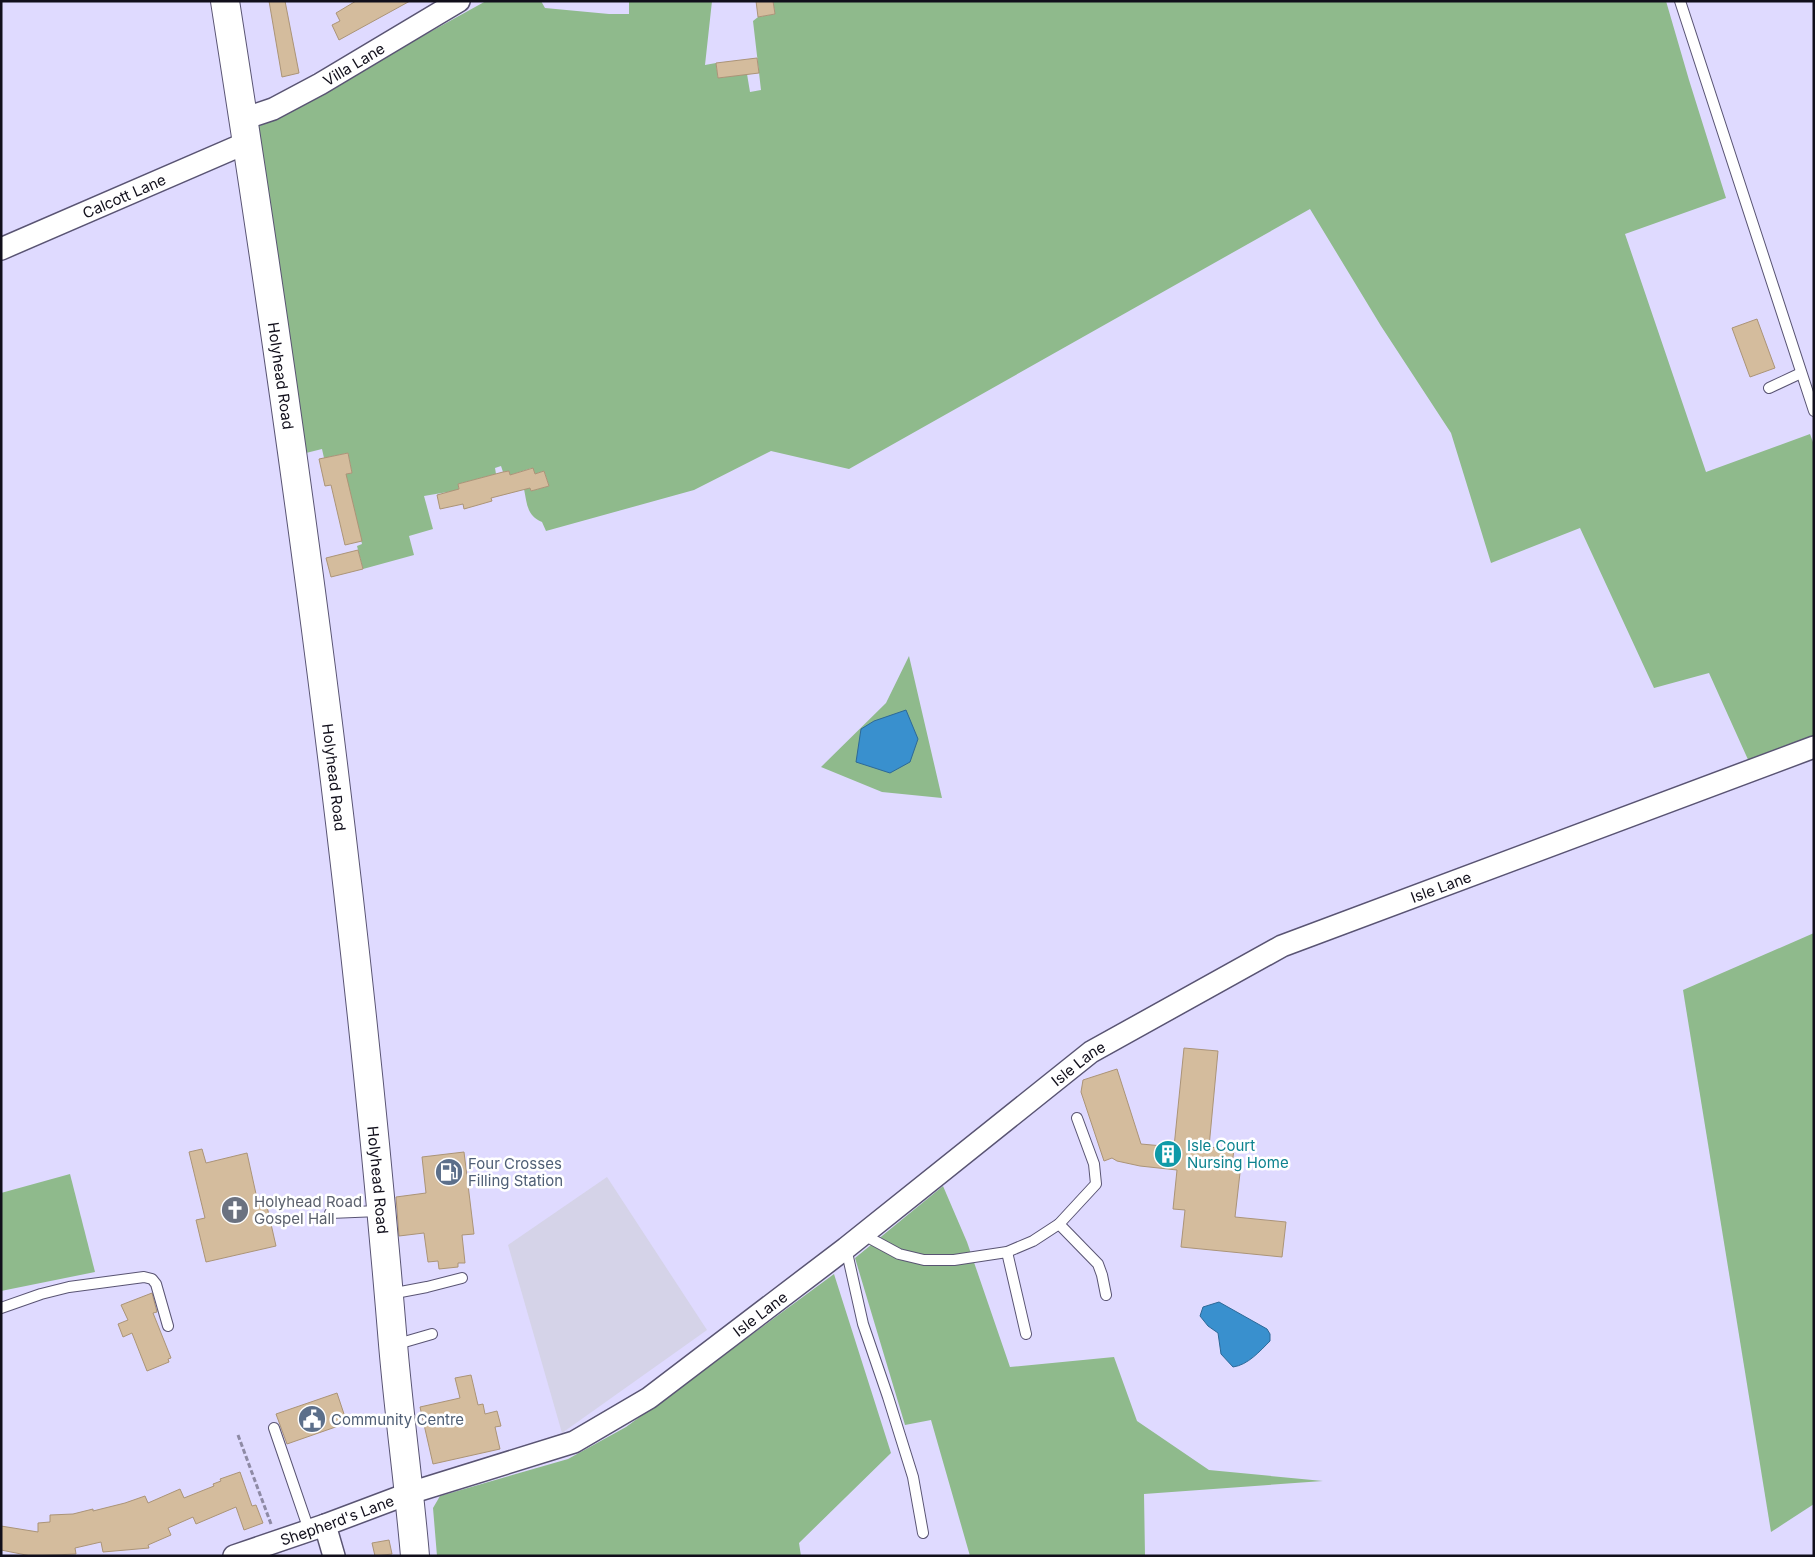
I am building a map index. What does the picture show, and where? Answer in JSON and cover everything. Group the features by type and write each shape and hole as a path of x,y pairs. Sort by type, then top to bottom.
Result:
{"main road":[{"name":"Holyhead Road","path":"225,1 311,589 342,835 382,1210 415,1556"}],"street":[{"name":"Villa Lane","path":"245,131 272,109 320,84 459,1"},
{"name":"Calcott Lane","path":"1,249 245,131"},
{"name":"Isle Lane","path":"410,1494 574,1442 649,1398 846,1248 1091,1052 1282,946 1814,747"},
{"name":"Shepherd's Lane","path":"234,1556 410,1494"},
{"path":"317,1528 334,1556"}],"lane":[{"path":"1680,1 1814,411"},
{"path":"1769,388 1801,373"},
{"path":"862,1234 900,1254 924,1260 954,1260 1007,1252 1033,1241 1058,1224 1096,1184 1094,1164 1077,1118"},
{"path":"330,1213 382,1210"},
{"path":"1058,1224 1098,1264 1106,1295"},
{"path":"846,1248 863,1324 913,1477 923,1533"},
{"path":"1007,1252 1026,1334"},
{"path":"1,1308 41,1294 69,1287 144,1277 152,1279 156,1284 168,1326"},
{"path":"390,1294 462,1278"},
{"path":"394,1346 432,1334"},
{"path":"274,1428 317,1528"}],"path":[{"path":"238,1435 277,1541"}],"shaded area":[{"path":"607,1177 707,1330 562,1433 508,1245"}],"green space":[{"path":"486,1 541,1 545,8 629,14 629,1 712,1 705,65 716,63 718,78 747,74 750,92 761,90 753,21 758,17 775,14 773,1 1666,1 1726,198 1625,234 1706,472 1810,434 1814,445 1814,738 1750,764 1709,673 1654,688 1580,528 1491,563 1451,433 1381,326 1310,209 849,469 771,451 694,490 546,531 542,522 531,513 524,489 530,488 531,491 549,486 544,471 535,474 532,468 510,475 509,471 503,472 501,466 495,468 496,474 458,484 459,490 424,496 433,529 409,536 414,555 363,569 357,546 362,544 350,492 334,476 352,473 348,453 324,458 322,449 306,453 258,127"},
{"path":"909,656 942,798 882,792 821,767 886,703"},
{"path":"1814,933 1814,1504 1771,1532 1683,990"},
{"path":"70,1174 95,1272 1,1291 1,1193"},
{"path":"943,1186 967,1242 1010,1367 1114,1357 1137,1421 1209,1470 1323,1481 1144,1494 1145,1556 970,1556 931,1420 905,1425 855,1258"},
{"path":"834,1274 891,1453 799,1543 801,1556 437,1556 433,1508 440,1496 568,1459 626,1427"}],"water":[{"path":"906,710 918,739 910,762 890,773 856,762 861,729 874,721"},
{"path":"1219,1302 1267,1329 1270,1334 1270,1341 1244,1364 1233,1367 1221,1354 1218,1333 1208,1326 1200,1316 1203,1307"}],"building":[{"path":"269,1 285,1 299,73 282,77"},
{"path":"356,1 410,1 339,40 332,25 340,21 336,13"},
{"path":"756,1 773,1 775,14 758,17"},
{"path":"757,58 759,73 718,78 716,63"},
{"path":"1757,319 1775,368 1750,377 1732,328"},
{"path":"348,453 352,473 346,474 362,541 345,545 331,485 325,486 319,459"},
{"path":"533,468 535,474 544,471 549,486 531,491 530,488 491,498 492,501 464,509 463,504 440,509 437,495 459,489 458,484 503,472 509,471 510,475"},
{"path":"358,550 363,569 331,577 326,558"},
{"name":"Isle Court Nursing Home","path":"1184,1048 1218,1051 1209,1147 1234,1150 1232,1164 1241,1164 1235,1217 1286,1222 1282,1257 1181,1247 1185,1210 1173,1209 1177,1170 1140,1166 1117,1161 1112,1158 1104,1161 1081,1092 1083,1080 1117,1069 1141,1144 1174,1147"},
{"name":"Holyhead Road Gospel Hall","path":"202,1149 206,1163 247,1153 258,1203 266,1202 276,1246 206,1262 196,1220 205,1218 189,1152"},
{"path":"464,1152 474,1234 462,1235 465,1263 458,1263 458,1267 439,1269 438,1261 428,1262 424,1233 399,1236 396,1197 426,1193 422,1157"},
{"path":"152,1293 157,1312 153,1313 171,1358 168,1359 169,1362 147,1371 132,1333 123,1337 118,1324 128,1320 121,1305"},
{"path":"471,1375 478,1405 483,1404 485,1414 497,1411 501,1426 495,1427 500,1449 433,1464 420,1407 460,1398 455,1378"},
{"name":"Community Centre","path":"337,1393 347,1423 287,1444 276,1414"},
{"path":"240,1472 252,1506 256,1505 263,1523 244,1530 236,1507 196,1524 193,1517 168,1528 171,1535 148,1545 149,1548 103,1552 101,1542 75,1548 76,1554 31,1556 1,1550 1,1526 38,1532 38,1523 50,1522 50,1515 73,1514 93,1509 93,1511 145,1496 148,1503 180,1489 184,1498 214,1486 213,1484 221,1481 220,1479"},
{"path":"389,1540 392,1554 375,1556 372,1543"}],"place":[{"name":"Isle Court Nursing Home","path":"1168,1154"},
{"name":"Four Crosses Filling Station","path":"449,1172"},
{"name":"Holyhead Road Gospel Hall","path":"235,1210"},
{"name":"Community Centre","path":"312,1419"}]}
